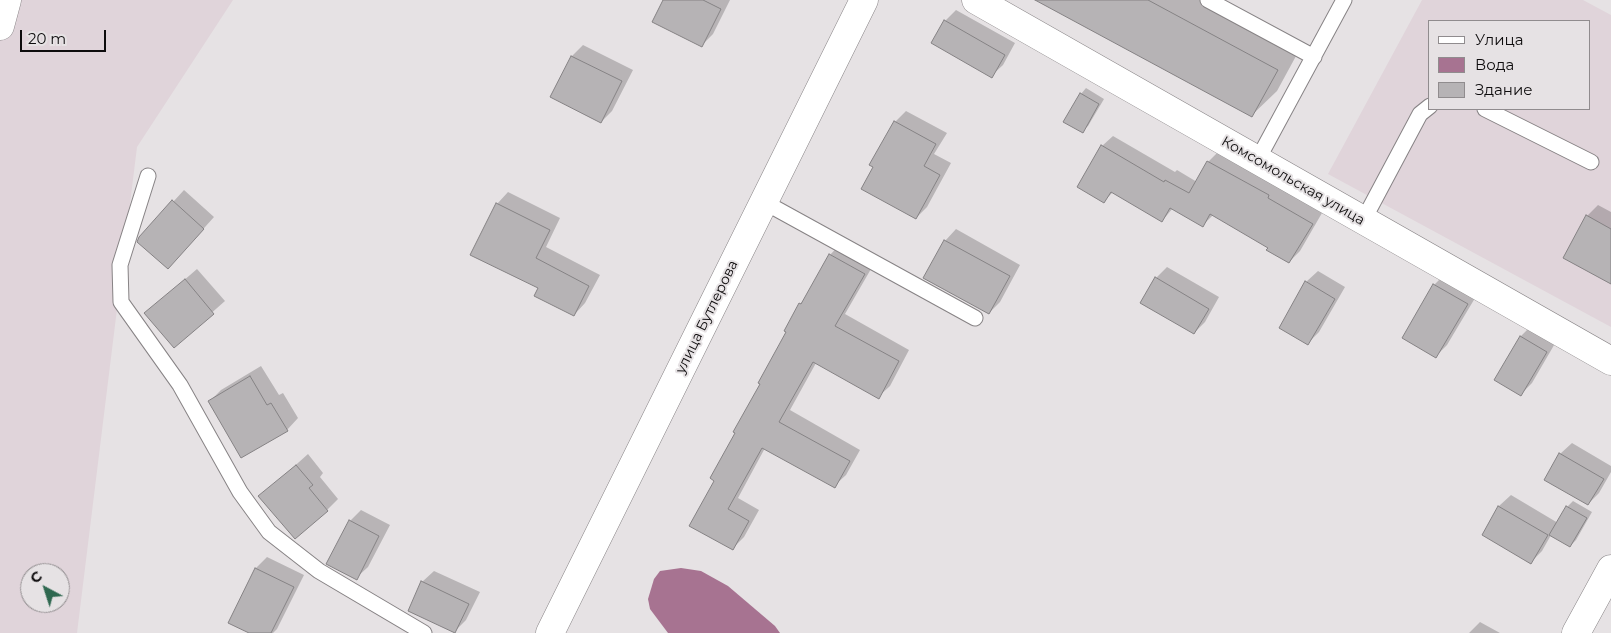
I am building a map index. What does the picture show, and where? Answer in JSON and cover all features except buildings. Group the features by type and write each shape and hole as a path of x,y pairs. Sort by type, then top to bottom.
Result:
{"street":[{"path":"0,26 8,0"},
{"name":"улица Бутлерова","path":"550,633 864,0"},
{"name":"Комсомольская улица","path":"981,1 1611,361"},
{"path":"1576,633 1611,569"}],"lane":[{"path":"1208,0 1314,57"},
{"path":"1257,160 1344,0"},
{"path":"1363,220 1420,114 1428,108"},
{"path":"1487,110 1591,162"},
{"path":"148,176 120,265 121,302 180,385 240,492 269,532 319,571 424,633"},
{"path":"764,202 975,318"}],"shaded area":[{"path":"0,0 233,0 137,147 77,633 0,633"},
{"path":"1422,0 1583,0 1611,15 1611,327 1328,174"}],"water":[{"path":"681,568 701,571 728,586 775,626 780,633 668,633 650,609 648,599 654,579 660,571"}]}
